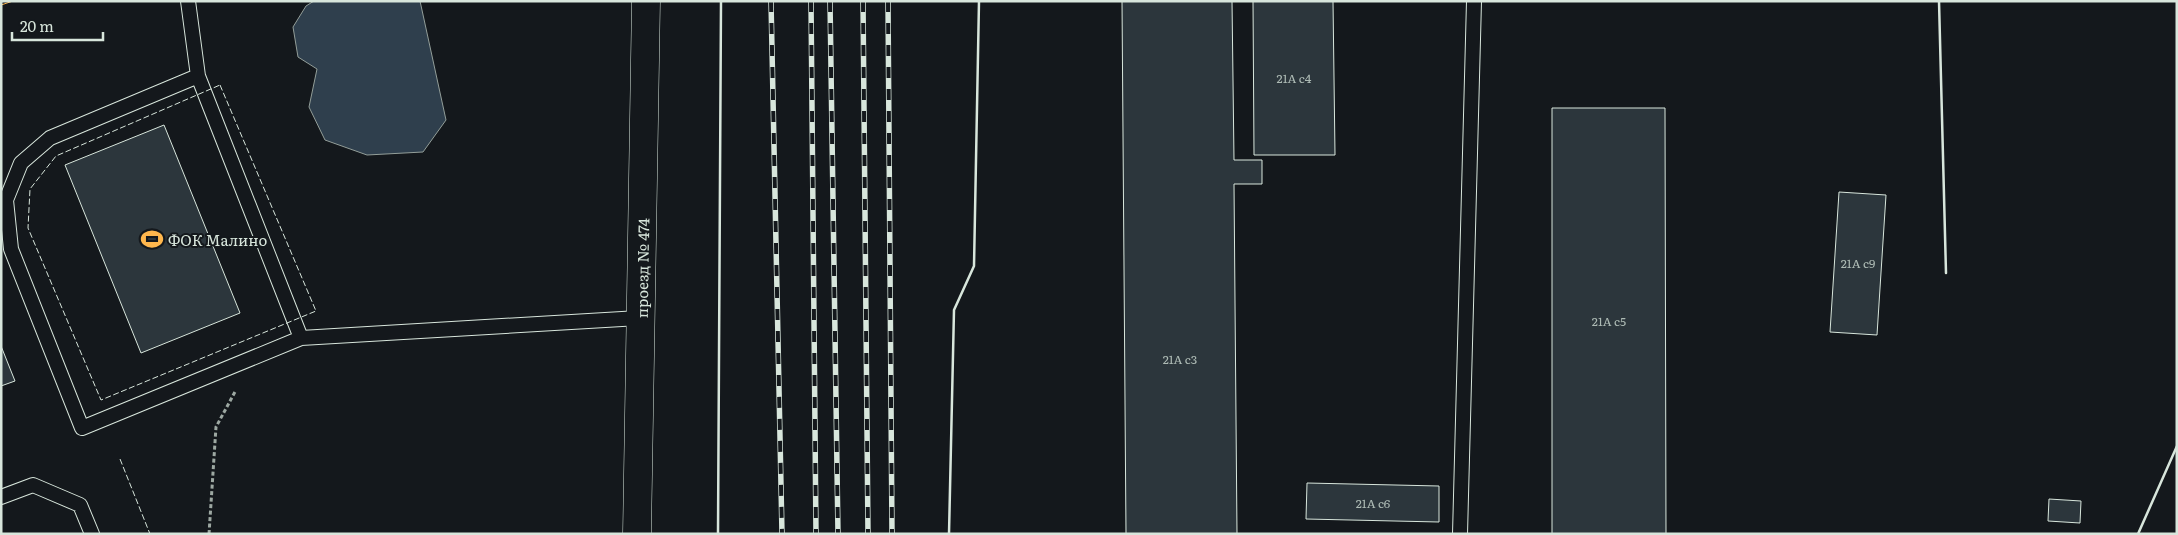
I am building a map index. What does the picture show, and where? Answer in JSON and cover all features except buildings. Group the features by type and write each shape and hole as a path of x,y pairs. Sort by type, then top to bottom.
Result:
{"street":[{"name":"проезд № 474","path":"637,534 639,318 646,1"}],"lane":[{"path":"188,1 198,76 301,338"},
{"path":"1460,534 1474,1"},
{"path":"198,76 50,138 21,163 6,200 11,249 82,428 301,338 639,318"},
{"path":"1,497 33,484 80,505 92,534"}],"path":[{"path":"209,534 216,427 255,357"}],"water":[{"path":"314,1 420,1 446,120 423,152 367,155 325,140 309,107 317,69 298,57 293,27 306,6"}],"railway":[{"path":"771,1 782,534"},
{"path":"811,1 816,534"},
{"path":"830,1 838,534"},
{"path":"863,1 868,534"},
{"path":"888,1 892,534"}],"fence":[{"path":"220,85 316,311 101,400 28,228 30,189 56,156 220,85"},
{"path":"120,459 150,534"}],"wall":[{"path":"718,534 721,1"},
{"path":"949,534 954,310 974,266 979,1"},
{"path":"1939,1 1946,273"},
{"path":"2138,534 2177,446"}],"power":[{"path":"1,5 13,1"}],"place":[{"name":"ФОК Малино","path":"152,239"}]}
